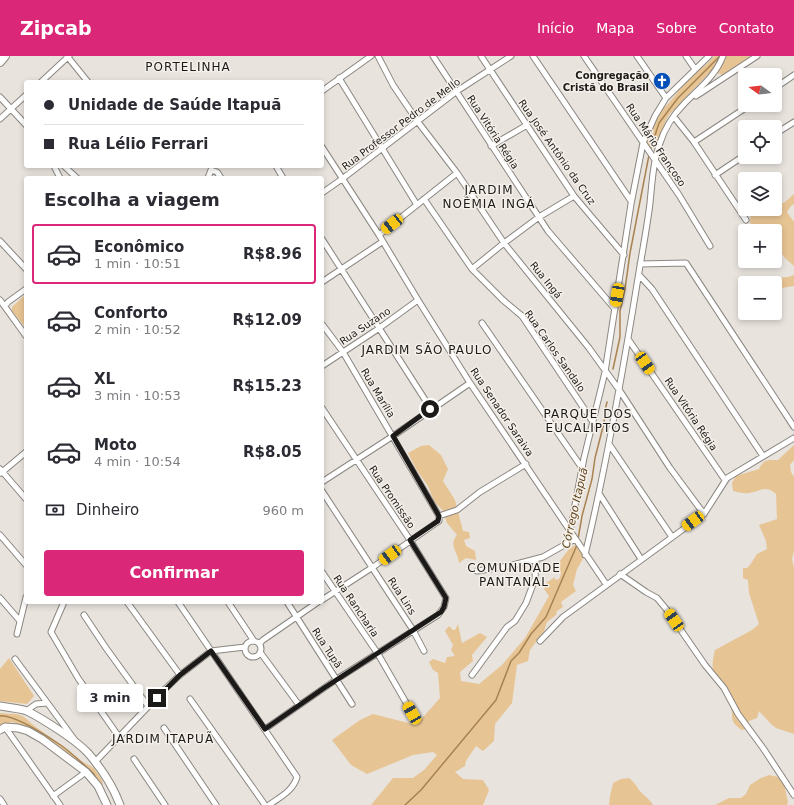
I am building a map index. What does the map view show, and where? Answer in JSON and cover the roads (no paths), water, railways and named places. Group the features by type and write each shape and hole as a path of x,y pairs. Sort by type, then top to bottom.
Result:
{"street":[{"path":"43,80 68,56 86,80"},
{"path":"324,89 371,56"},
{"name":"Rua Ingá","path":"378,56 393,85 418,122 457,173 504,243 589,348 620,391 670,468 704,514"},
{"name":"Rua Vitória Régia","path":"433,56 548,231 615,309"},
{"name":"Rua José Antônio da Cruz","path":"481,56 574,196 624,255"},
{"name":"Rua Professor Pedro de Mello","path":"324,192 457,91 511,56"},
{"path":"533,56 632,201"},
{"name":"Rua Mário Françoso","path":"584,56 679,195 710,246"},
{"path":"637,56 666,98"},
{"path":"686,56 695,69"},
{"path":"570,531 582,468 605,372 632,201 643,143 654,116 666,98 709,56"},
{"path":"585,554 600,495 620,391 647,228 655,160 660,142 674,117 682,106 709,80 716,71 722,56"},
{"path":"682,106 757,56"},
{"path":"782,83 794,75"},
{"path":"339,78 416,205"},
{"path":"0,97 24,123"},
{"path":"0,119 24,97"},
{"path":"694,142 739,112"},
{"path":"674,117 694,142 746,220"},
{"path":"782,130 794,122"},
{"path":"491,146 527,125"},
{"name":"Rua Senador Saraiva","path":"324,150 379,235 470,383 606,584"},
{"path":"716,174 738,160"},
{"path":"209,176 211,170 217,172 220,176"},
{"path":"379,235 457,173"},
{"path":"472,269 539,217 574,196"},
{"name":"Rua Carlos Sandalo","path":"424,199 472,269 503,300 522,316 594,422"},
{"path":"0,241 24,267"},
{"path":"324,242 430,409"},
{"path":"324,281 382,242"},
{"path":"640,264 686,263 794,427"},
{"path":"639,275 652,289 763,456"},
{"path":"5,306 24,290"},
{"path":"0,300 24,333"},
{"name":"Rua Suzano","path":"324,365 378,329 418,300"},
{"path":"482,323 582,468"},
{"name":"Rua Marília","path":"324,327 343,352 439,516"},
{"name":"Rua Vitória Régia","path":"628,339 725,480"},
{"path":"324,481 393,436 430,409 470,383"},
{"name":"Rua Promissão","path":"324,411 410,540 446,598 441,612 413,630"},
{"path":"540,641 562,617 704,514 725,480 794,438"},
{"path":"609,444 672,537"},
{"path":"24,454 1,471 24,497"},
{"path":"324,599 373,567 438,521 439,516 457,510 480,492 526,464"},
{"name":"Rua Lins","path":"324,494 373,567 413,630 424,651"},
{"path":"600,495 641,559"},
{"path":"0,534 24,563"},
{"path":"477,571 536,559 555,551 575,539"},
{"path":"472,675 507,627 516,621 526,603 535,579 536,559"},
{"path":"620,574 657,598 667,610 705,665 724,688 738,714 763,748 794,795"},
{"name":"Rua Rancharia","path":"324,575 378,654 412,713"},
{"path":"0,598 20,621"},
{"path":"17,634 24,604"},
{"path":"63,604 51,632 78,678 119,737"},
{"path":"128,604 180,675"},
{"path":"179,604 296,777 295,784 292,788 268,805"},
{"path":"229,604 254,641 259,644"},
{"name":"Rua Tupã","path":"288,604 352,704"},
{"path":"259,644 315,604"},
{"path":"84,615 148,706"},
{"path":"265,729 413,630"},
{"path":"95,762 148,706 180,675 211,651 245,647 249,642 254,641"},
{"path":"259,644 260,652 299,705"},
{"path":"245,647 246,653 250,657 255,657 260,652"},
{"path":"15,659 46,703 80,746"},
{"path":"190,699 265,805"},
{"path":"26,711 36,704 46,703"},
{"path":"0,706 26,711 49,723 80,746 95,762 112,787 120,805"},
{"path":"60,805 2,729 13,727 28,731 69,758 86,772 98,786 107,805"},
{"path":"164,728 216,805"},
{"path":"134,759 165,805"},
{"path":"53,796 86,772"},
{"path":"0,800 4,805"}],"waterway":[{"path":"650,151 659,123 678,98 720,56"},
{"path":"613,369 620,337 620,311 649,155"},
{"name":"Córrego Itapuã","path":"578,539 604,423 607,402"},
{"name":"Córrego Itapuã","path":"405,805 421,790 496,700 511,661 519,653 531,634 546,617 577,545"},
{"path":"0,716 6,716 41,732 78,759 93,773 96,778"}],"place":[{"name":"Congregação Cristã do Brasil","path":"662,81"}],"district":[{"name":"PORTELINHA","path":"188,67"},
{"name":"JARDIM NOÊMIA INGÁ","path":"489,197"},
{"name":"JARDIM SÃO PAULO","path":"427,350"},
{"name":"PARQUE DOS EUCALIPTOS","path":"588,421"},
{"name":"COMUNIDADE PANTANAL","path":"514,575"},
{"name":"JARDIM ITAPUÃ","path":"163,739"}]}
